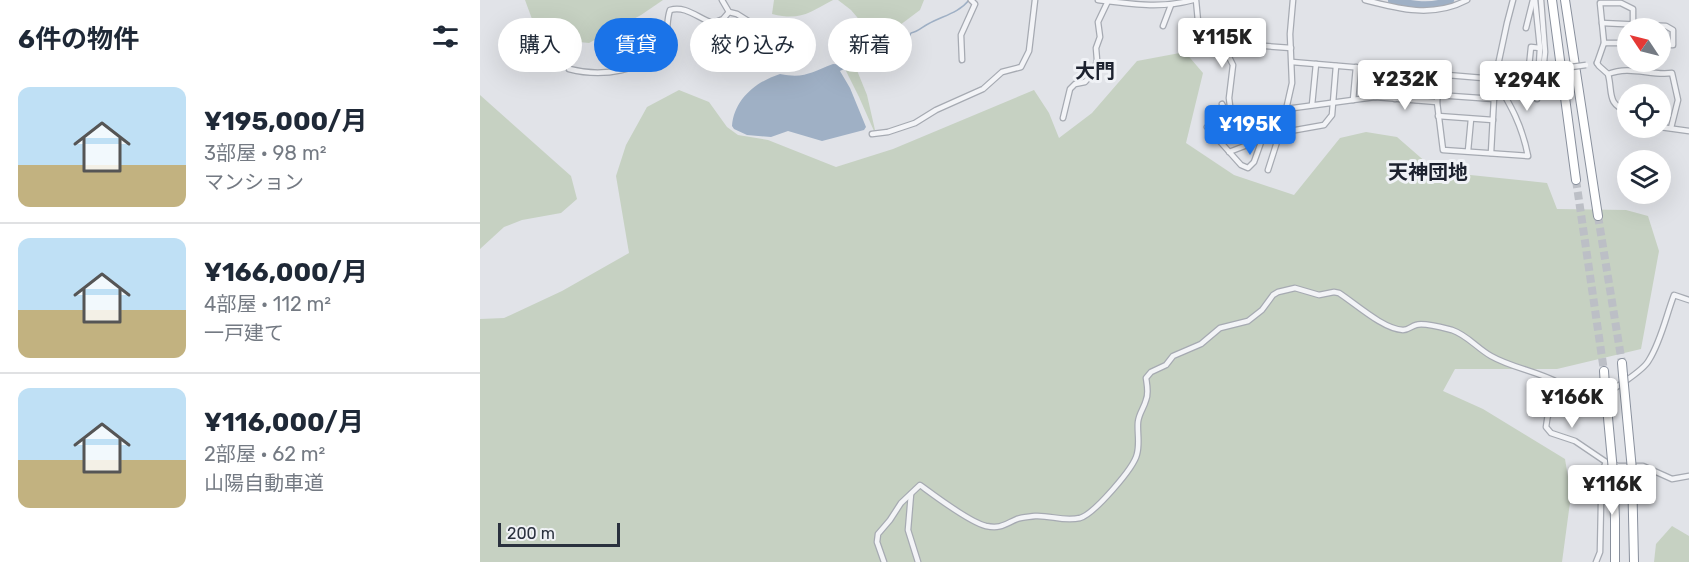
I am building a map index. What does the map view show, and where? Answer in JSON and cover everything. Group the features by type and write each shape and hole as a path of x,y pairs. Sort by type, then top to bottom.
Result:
{"highway":[{"path":"1552,0 1576,180"},
{"path":"1565,0 1598,216"},
{"path":"1622,363 1632,471 1634,562"},
{"path":"1604,371 1613,471 1615,562"}],"street":[{"path":"722,0 729,12 743,18"},
{"path":"962,60 961,35 975,4 971,0"},
{"path":"872,134 888,132 915,123 936,110 983,89 1002,72 1021,67 1029,51 1035,0"},
{"path":"1098,0 1152,6 1195,0 1198,21 1193,34"},
{"path":"1268,170 1292,83 1293,0"},
{"path":"1365,0 1404,10 1428,11 1450,7 1467,0"},
{"path":"1491,153 1495,79 1513,0"},
{"path":"1526,28 1534,0"},
{"path":"1534,0 1540,48 1537,99"},
{"path":"1541,0 1544,62 1549,70 1598,63"},
{"path":"1063,118 1068,93 1072,86 1085,82 1094,72 1097,60 1096,48 1100,37 1098,22 1108,1"},
{"path":"1617,106 1613,102 1608,74 1598,63 1604,43 1600,3 1621,3 1633,9 1632,18"},
{"path":"1163,26 1171,5"},
{"path":"582,71 591,73 627,69 657,52 665,41 670,10 690,12 713,23 723,19 729,12"},
{"path":"1602,23 1617,24"},
{"path":"1671,29 1673,30 1671,45"},
{"path":"1222,104 1228,117 1231,114 1229,98 1233,65 1225,43 1291,48"},
{"path":"1604,43 1617,44"},
{"path":"1537,88 1527,86 1531,47 1540,48"},
{"path":"1292,62 1495,79"},
{"path":"1312,105 1316,64"},
{"path":"1280,133 1324,125 1332,115 1336,66"},
{"path":"1353,100 1356,67"},
{"path":"1375,97 1377,69"},
{"path":"1395,99 1398,70"},
{"path":"1608,74 1632,70 1672,73 1678,100 1671,128 1689,131"},
{"path":"1416,100 1418,72"},
{"path":"1440,74 1437,102 1443,150 1528,156 1524,134 1495,79"},
{"path":"1437,95 1494,99"},
{"path":"1215,136 1286,109 1312,105 1375,97 1437,102"},
{"path":"1207,127 1243,166 1250,167 1254,162 1271,114"},
{"path":"1438,116 1493,120"},
{"path":"1468,151 1471,118"},
{"path":"1230,152 1263,139"},
{"path":"884,562 877,542 878,534 901,503 920,485 984,526 1005,526 1017,519 1033,517 1046,516 1062,520 1085,516 1104,499 1136,458 1139,414 1147,399 1146,378 1151,372 1166,365 1173,356 1201,344 1220,328 1248,321 1262,310 1278,292 1295,288 1319,295 1340,293 1386,325 1394,328 1403,330 1424,324 1459,333 1489,355 1505,363 1528,369 1559,383 1560,389 1546,421 1546,427 1551,433 1575,441 1606,462 1618,466 1643,466 1672,479 1689,476"},
{"path":"1560,389 1579,396 1596,397 1630,378 1648,363 1656,348 1674,295 1689,300"},
{"path":"1596,562 1600,552 1600,477 1606,462"},
{"path":"911,494 908,530 918,562"}],"green space":[{"path":"525,0 663,0 635,18 594,18 594,40 589,43 582,42 582,18 532,18"},
{"path":"774,0 833,0 810,12 790,17 772,14"},
{"path":"838,0 924,0 920,10 909,18 858,18"},
{"path":"1185,52 1203,73 1186,143 1234,175 1294,195 1340,138 1366,132 1397,137 1428,164 1451,173 1547,183 1557,209 1626,210 1648,216 1659,251 1641,349 1557,369 1455,369 1443,391 1483,409 1565,459 1571,495 1562,562 480,562 480,319 504,318 562,291 629,253 616,176 626,145 647,107 679,90 709,102 727,127 738,135 768,140 836,167 893,149 1034,90 1049,113 1059,138 1092,113 1137,61"},
{"path":"846,72 858,72 867,95 874,131"},
{"path":"480,95 571,176 577,199 561,213 522,220 504,227 480,249"},
{"path":"1672,526 1689,536 1689,562 1654,562 1656,544"}],"water":[{"path":"828,66 828,72 841,72 850,88 866,127 864,130 822,141 788,131 771,137 747,135 734,129 732,126 737,108 741,100 754,87 780,74 796,76"}],"waterway":[{"path":"912,33 955,11 969,0"},
{"path":"1392,0 1414,5 1429,5 1450,0"}],"tunnel":[{"path":"1576,180 1604,371"},
{"path":"1598,216 1622,363"}],"district":[{"name":"大門","path":"1095,71"},
{"name":"天神団地","path":"1428,172"}]}
